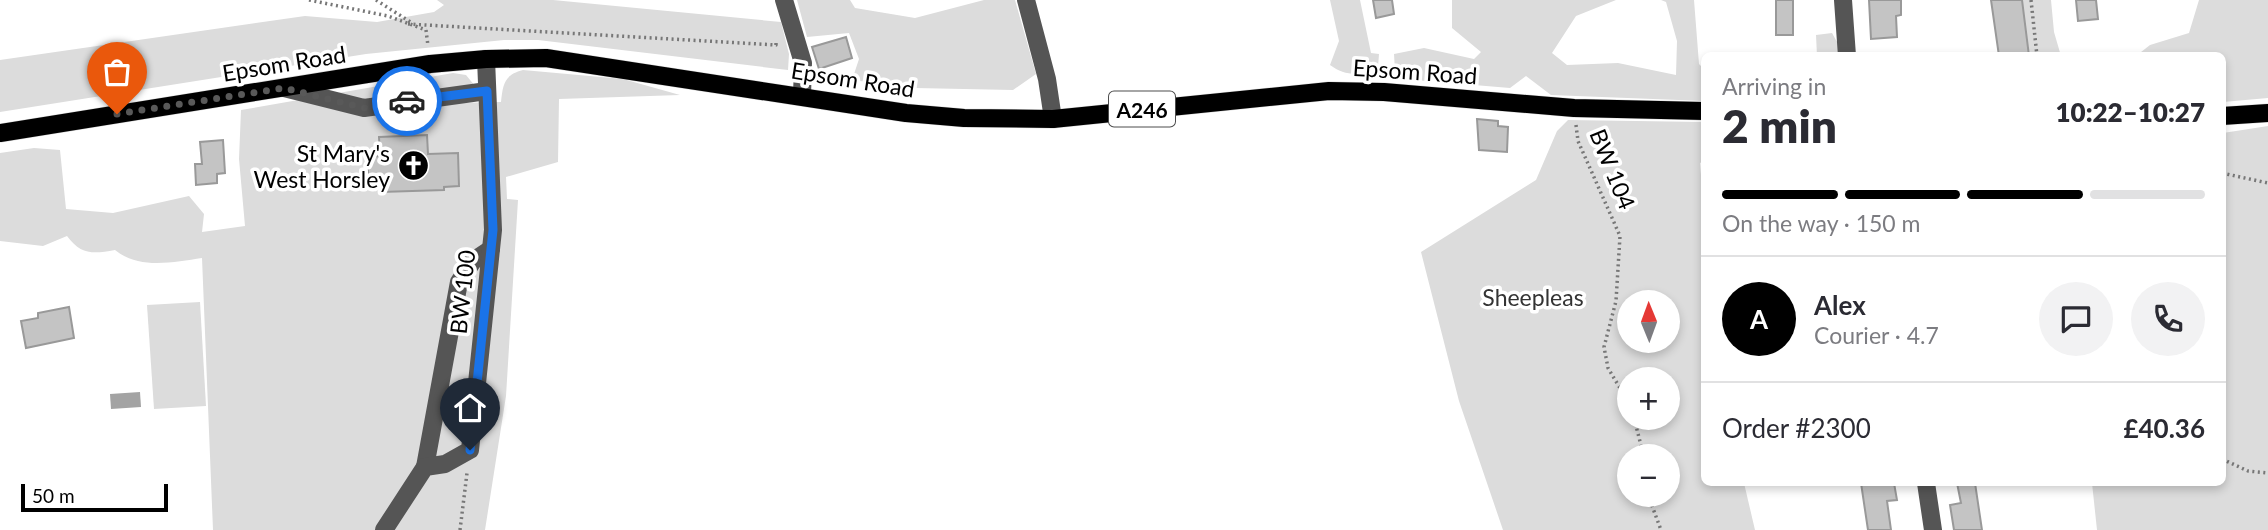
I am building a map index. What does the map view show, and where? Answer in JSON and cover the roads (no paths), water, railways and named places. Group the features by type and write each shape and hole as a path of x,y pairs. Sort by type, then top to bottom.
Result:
{"main road":[{"name":"Epsom Road","path":"0,132 486,59 547,58 964,118 1053,119 1329,91 1384,92 1574,108 1701,111"},
{"path":"2226,116 2268,113"}],"street":[{"path":"784,0 803,62 802,96"},
{"path":"1026,0 1047,79 1053,119"},
{"path":"1843,0 1847,52"},
{"name":"BW 100","path":"425,467 445,464 470,450 493,230 486,59"},
{"path":"284,88 364,108 487,91"},
{"path":"384,530 425,467 459,282 473,261 491,249"},
{"path":"1926,486 1933,530"}],"place":[{"name":"St Mary's West Horsley","path":"413,166"}],"park label":[{"name":"Sheepleas","path":"1533,297"}]}
